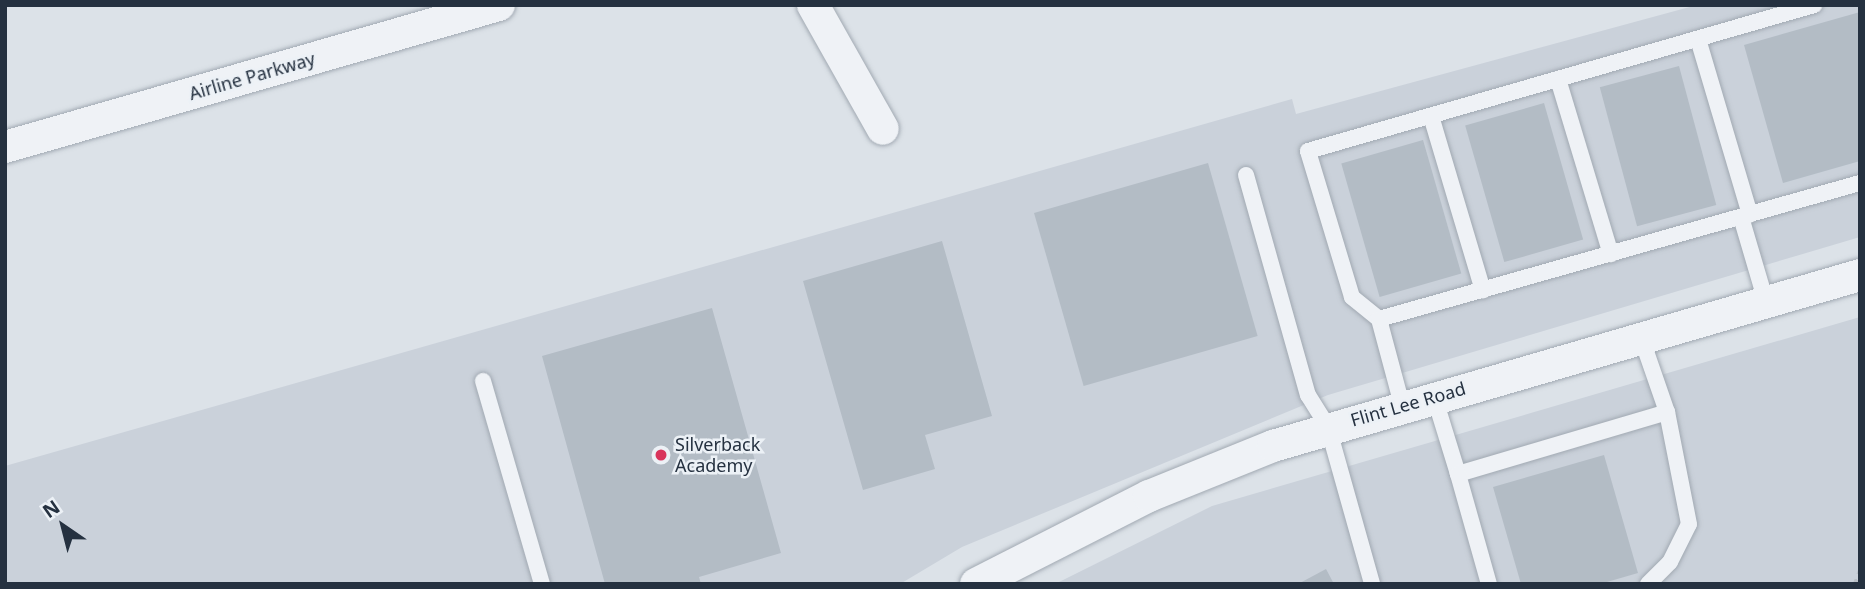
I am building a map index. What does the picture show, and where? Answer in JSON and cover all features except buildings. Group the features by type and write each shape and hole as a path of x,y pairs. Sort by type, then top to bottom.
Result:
{"street":[{"name":"Airline Parkway","path":"5,147 499,5"},
{"path":"813,5 883,129"},
{"name":"Flint Lee Road","path":"976,584 1149,496 1328,427 1860,275"}],"lane":[{"path":"1402,405 1379,319 1352,297 1308,151 1814,5"},
{"path":"1698,39 1746,216 1766,302"},
{"path":"1558,79 1611,254"},
{"path":"1431,116 1483,290"},
{"path":"1245,175 1308,395 1328,427 1372,584"},
{"path":"1379,319 1860,183"},
{"path":"1641,337 1667,412 1689,524 1670,562 1648,584"},
{"path":"483,381 542,584"},
{"path":"1434,396 1489,584"},
{"path":"1458,474 1667,412"}],"path":[{"path":"1855,584 1860,571"}],"shaded area":[{"path":"1697,5 1860,5 1860,237 1328,395 962,547 900,584 5,584 5,466 1292,99 1296,114"},
{"path":"1860,317 1860,584 1055,584 1212,506"}],"place":[{"name":"Silverback Academy","path":"661,455"}]}
